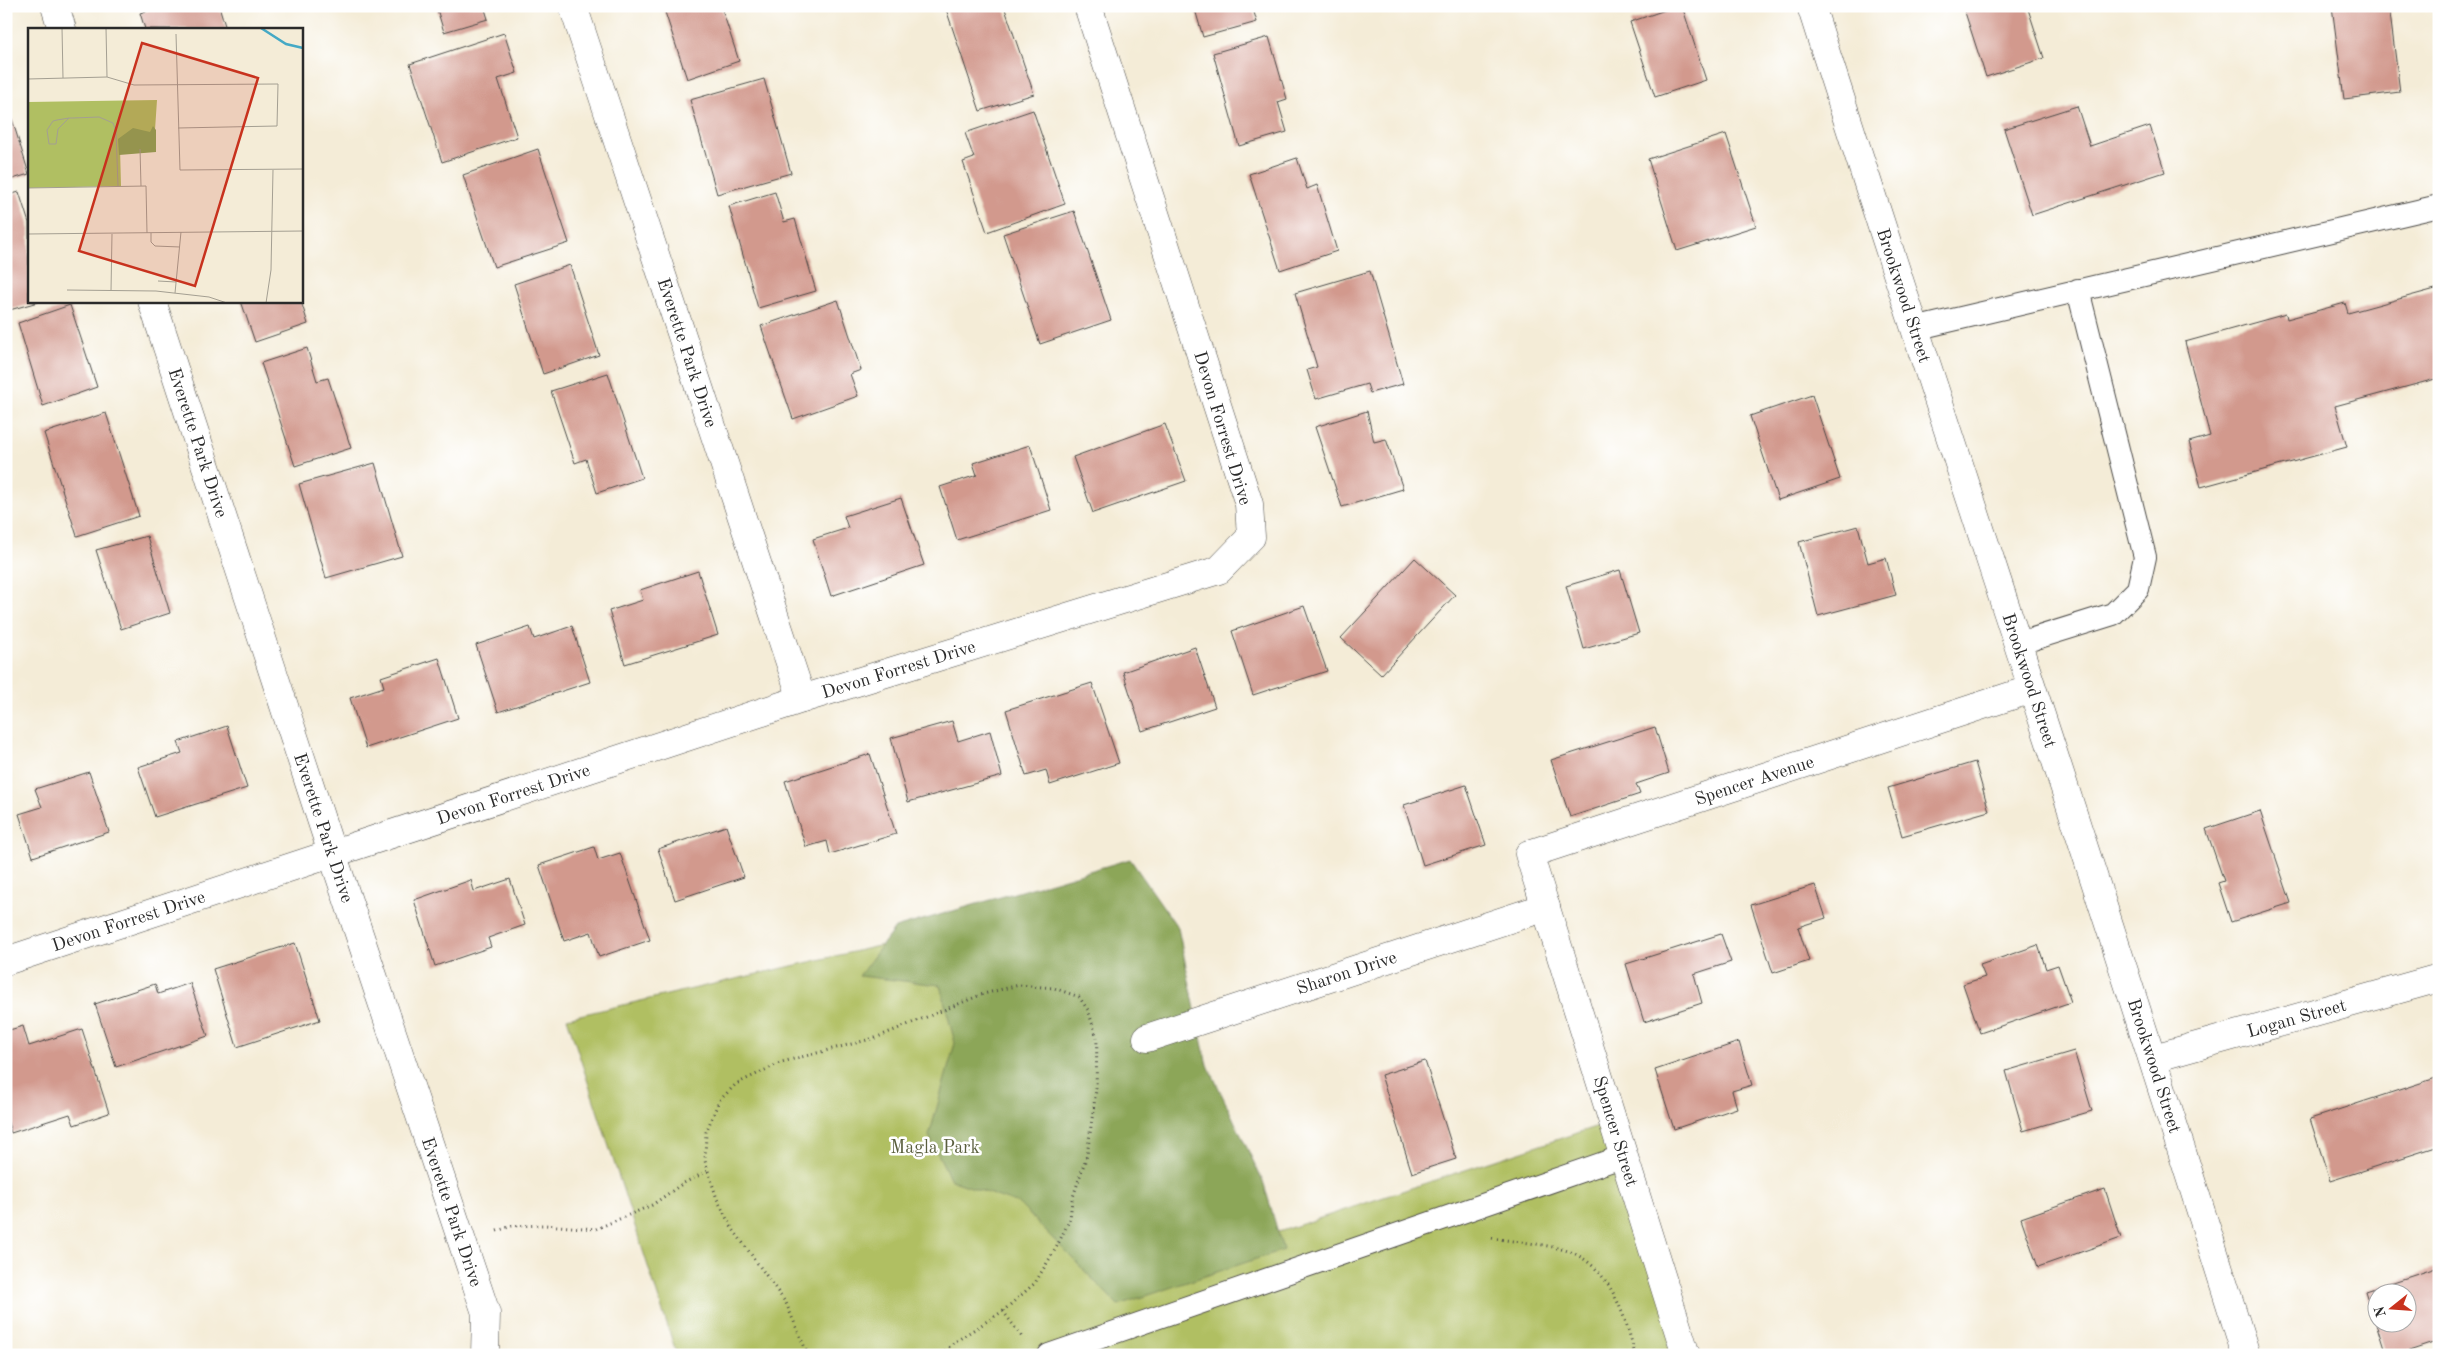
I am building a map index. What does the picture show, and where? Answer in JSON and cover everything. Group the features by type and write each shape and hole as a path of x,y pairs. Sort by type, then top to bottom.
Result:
{"street":[{"path":"55,6 62,28"},
{"name":"Everette Park Drive","path":"573,6 802,699"},
{"name":"Devon Forrest Drive","path":"6,961 802,699 1219,570 1251,537 1249,504 1088,6"},
{"name":"Brookwood Street","path":"1811,6 1914,329 2154,1058 2246,1355"},
{"name":"Everette Park Drive","path":"152,302 332,853 486,1313 485,1355"},
{"name":"Spencer Avenue","path":"1546,906 1529,854 2032,689"},
{"name":"Sharon Drive","path":"1147,1038 1546,906"},
{"name":"Spencer Street","path":"1546,906 1686,1355"},
{"name":"Logan Street","path":"2154,1058 2439,978"}],"lane":[{"path":"1914,329 2439,206"},
{"path":"2017,644 2113,614 2138,589 2145,557 2078,290"},
{"path":"1049,1355 1624,1156"}],"path":[{"path":"808,1355 786,1304 730,1225 717,1199 705,1161 706,1132 719,1101 736,1084 782,1062 875,1038 983,994 1019,985 1054,988 1079,997 1088,1010 1097,1038 1096,1090 1087,1155 1072,1200 1070,1219 1056,1248 1035,1283 1003,1311 953,1343 942,1355"},
{"path":"463,1242 512,1226 545,1225 596,1229 652,1204 682,1184 708,1171"},
{"path":"1490,1238 1563,1249 1594,1266 1614,1293 1629,1332 1635,1355"},
{"path":"1003,1311 1025,1342"}],"green space":[{"path":"1130,859 1178,928 1206,1061 1264,1184 1283,1250 1118,1305 1019,1204 951,1180 929,1136 955,1043 940,985 859,976 895,928"},
{"name":"Magla Park","path":"1069,902 1197,1259 1613,1121 1686,1355 677,1355 567,1018"}],"building":[{"path":"160,6 219,6 226,28 145,28 140,13"},
{"path":"436,6 484,6 488,19 444,32"},
{"path":"663,6 721,6 739,61 687,79"},
{"path":"945,6 1004,6 1034,94 980,111"},
{"path":"1194,6 1252,6 1257,22 1203,37"},
{"path":"1682,6 1706,80 1655,97 1630,22"},
{"path":"1963,6 2027,6 2044,58 1986,77"},
{"path":"2332,6 2389,6 2400,92 2344,99"},
{"path":"504,33 517,73 498,79 517,137 442,162 410,64"},
{"path":"1269,37 1287,99 1278,102 1287,132 1239,146 1213,53"},
{"path":"764,79 791,173 717,194 690,100"},
{"path":"6,103 28,174 6,181"},
{"path":"2077,106 2090,146 2150,126 2165,172 2032,215 2004,129"},
{"path":"1033,110 1065,204 987,232 963,162 974,158 965,133"},
{"path":"1726,134 1756,226 1677,251 1648,159"},
{"path":"538,149 569,243 494,267 463,175"},
{"path":"1297,158 1307,189 1317,185 1337,251 1280,270 1249,174"},
{"path":"19,192 28,220 28,302 38,302 6,311 6,196"},
{"path":"775,192 784,222 795,219 816,291 758,308 729,206"},
{"path":"1074,211 1111,320 1040,344 1003,234"},
{"path":"570,265 599,355 543,374 514,284"},
{"path":"1370,271 1403,384 1370,393 1367,384 1316,399 1307,370 1317,367 1295,293"},
{"path":"2439,288 2439,378 2335,406 2347,447 2201,487 2189,442 2210,436 2185,342 2286,314 2287,319 2345,303 2348,313"},
{"path":"838,300 861,370 850,374 858,396 793,419 761,326"},
{"path":"241,302 301,302 308,324 255,342"},
{"path":"70,305 97,387 43,406 18,323"},
{"path":"307,348 317,381 328,378 351,448 295,466 261,363"},
{"path":"608,373 642,478 597,493 586,459 575,463 551,391"},
{"path":"1812,395 1840,479 1778,500 1750,416"},
{"path":"1367,411 1374,442 1386,439 1403,489 1342,507 1315,427"},
{"path":"106,413 139,516 77,536 44,433"},
{"path":"1165,424 1186,481 1093,513 1073,457"},
{"path":"1030,445 1051,510 957,540 940,487 977,475 973,463"},
{"path":"375,463 402,556 326,578 299,484"},
{"path":"901,498 924,565 831,596 813,539 848,528 844,516"},
{"path":"1858,526 1868,563 1886,558 1896,595 1818,616 1799,542"},
{"path":"147,536 170,613 121,629 96,550"},
{"path":"1415,558 1455,595 1381,675 1341,638"},
{"path":"1620,570 1639,633 1584,649 1566,586"},
{"path":"698,571 718,635 625,664 609,611 643,600 640,590"},
{"path":"1304,606 1327,671 1253,695 1232,631"},
{"path":"572,626 590,682 498,712 476,645 530,627 534,639"},
{"path":"1195,647 1215,707 1142,731 1123,672"},
{"path":"439,658 458,718 366,748 350,698 384,687 381,677"},
{"path":"1092,683 1119,763 1050,785 1046,770 1026,776 1006,710"},
{"path":"952,721 958,741 990,731 1002,776 908,802 891,738"},
{"path":"227,726 247,788 155,817 138,767 182,753 178,742"},
{"path":"1655,727 1669,773 1636,784 1640,794 1570,817 1551,760"},
{"path":"870,754 896,834 830,854 827,841 806,847 785,781"},
{"path":"1975,762 1989,811 1902,836 1888,788"},
{"path":"89,772 109,832 33,857 19,814 42,807 35,789"},
{"path":"1466,785 1486,845 1423,865 1404,805"},
{"path":"2260,811 2291,903 2231,922 2218,883 2224,881 2206,829"},
{"path":"726,826 744,877 675,900 658,849"},
{"path":"594,847 598,860 620,853 650,940 599,957 591,932 564,941 539,865"},
{"path":"510,879 525,925 488,938 491,947 435,966 414,900 471,880 474,891"},
{"path":"1815,885 1826,918 1798,927 1809,961 1773,973 1751,905"},
{"path":"1721,934 1731,962 1694,974 1702,1003 1644,1022 1626,964"},
{"path":"295,943 320,1020 237,1047 213,969"},
{"path":"2038,945 2046,969 2058,965 2071,1002 1980,1033 1963,984 1985,977 1980,965"},
{"path":"190,983 208,1036 116,1067 95,1004 155,984 158,994"},
{"path":"23,1026 29,1046 82,1029 109,1113 74,1125 70,1114 11,1133 6,1116 6,1031"},
{"path":"1739,1042 1752,1085 1732,1091 1737,1108 1674,1129 1655,1070"},
{"path":"2074,1051 2092,1111 2023,1131 2006,1071"},
{"path":"1425,1061 1456,1159 1412,1173 1381,1075"},
{"path":"2439,1077 2439,1146 2330,1181 2310,1119"},
{"path":"2105,1189 2121,1238 2038,1267 2021,1218"},
{"path":"2439,1267 2439,1341 2397,1355 2386,1355 2379,1334 2418,1334 2418,1284 2387,1284"}]}
